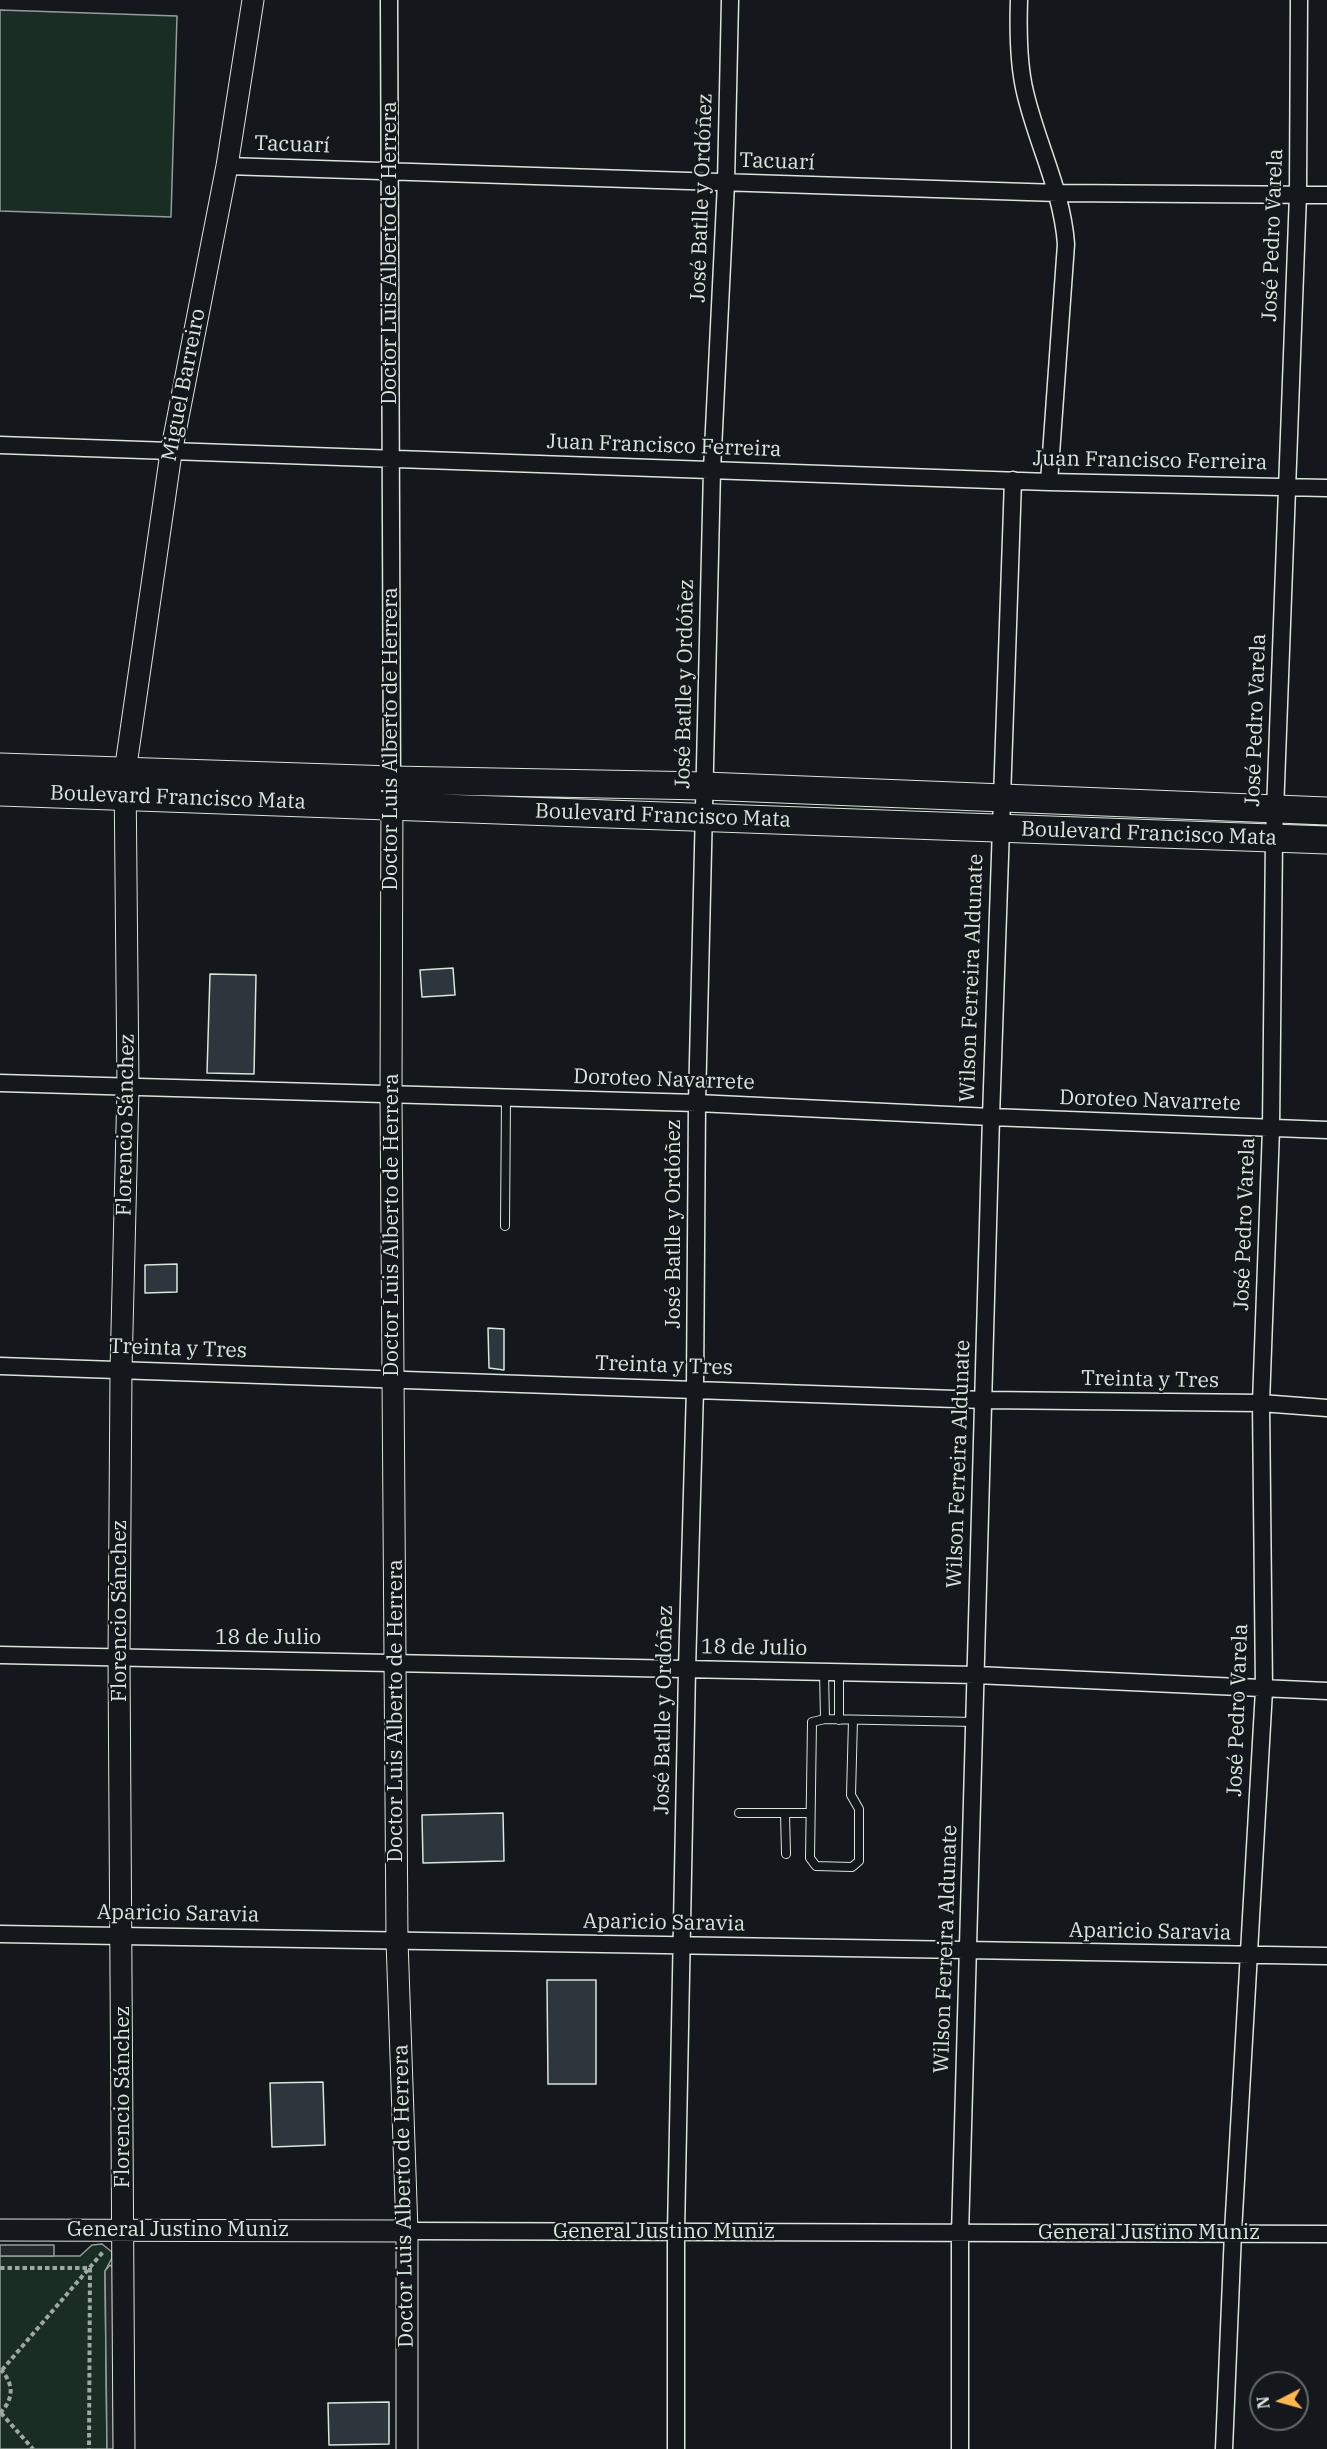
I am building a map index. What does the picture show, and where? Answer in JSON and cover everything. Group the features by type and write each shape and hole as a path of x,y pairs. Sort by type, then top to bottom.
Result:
{"main road":[{"name":"Boulevard Francisco Mata","path":"0,767 125,784"},
{"name":"Boulevard Francisco Mata","path":"0,792 125,784 392,792 705,786 1001,800 1327,811"},
{"name":"Boulevard Francisco Mata","path":"392,792 705,818 1327,840"}],"street":[{"name":"Miguel Barreiro","path":"125,784 171,453 227,166 253,0"},
{"name":"Doctor Luis Alberto de Herrera","path":"388,0 392,792 391,1095 397,1941 406,2230 407,2449"},
{"name":"José Batlle y Ordóñez","path":"676,2449 676,2232 695,1389 697,1103 712,470 726,183 730,0"},
{"path":"1019,0 1020,57 1025,92 1058,193 1064,216 1066,244 1049,482"},
{"name":"José Pedro Varela","path":"1224,2449 1233,2232 1264,1690 1261,1404 1271,1129 1274,838 1298,194 1299,0"},
{"name":"Tacuarí","path":"227,166 1058,193 1327,195"},
{"name":"Juan Francisco Ferreira","path":"0,445 171,453 1049,482 1327,488"},
{"name":"Wilson Ferreira Aldunate","path":"960,2449 960,2234 999,830 1013,480"},
{"name":"Florencio Sánchez","path":"124,2449 119,1659 121,1370 128,1088 125,784"},
{"name":"Doroteo Navarrete","path":"0,1083 697,1103 1327,1130"},
{"name":"Treinta y Tres","path":"0,1366 984,1400 1261,1404 1327,1408"},
{"name":"18 de Julio","path":"0,1655 119,1659 396,1661 976,1675 1264,1690 1327,1691"},
{"name":"Aparicio Saravia","path":"0,1934 1249,1957 1327,1956"},
{"name":"General Justino Muniz","path":"0,2230 1327,2234"}],"lane":[{"path":"505,1226 506,1098"},
{"path":"825,1719 831,1672"},
{"path":"831,1672 839,1720"},
{"path":"853,1720 851,1795 859,1809 859,1861 856,1865 816,1866 812,1863 810,1813 812,1722 817,1719 975,1722"},
{"path":"739,1813 810,1813"},
{"path":"785,1813 786,1854"}],"path":[{"path":"33,2449 0,2413 9,2403 12,2391 9,2379 1,2370 123,2230"},
{"path":"0,2268 90,2268"},
{"path":"89,2449 90,2268"}],"green space":[{"path":"0,10 177,16 171,217 0,211"},
{"path":"102,2244 112,2252 112,2258 105,2271 107,2449 0,2449 0,2256 80,2256 92,2245"}],"shaded area":[{"path":"0,2245 54,2245 54,2256 0,2256"},
{"path":"110,2265 114,2268 115,2449 107,2449 105,2271"}],"building":[{"path":"453,968 455,995 422,997 420,970"},
{"path":"210,974 256,975 254,1074 207,1073"},
{"path":"177,1264 177,1292 145,1293 145,1265"},
{"path":"488,1328 504,1329 504,1370 489,1368"},
{"path":"503,1813 504,1861 423,1863 422,1815"},
{"path":"547,1980 596,1980 596,2084 548,2084"},
{"path":"323,2082 325,2145 272,2147 270,2083"},
{"path":"389,2402 389,2444 329,2445 328,2403"}]}
